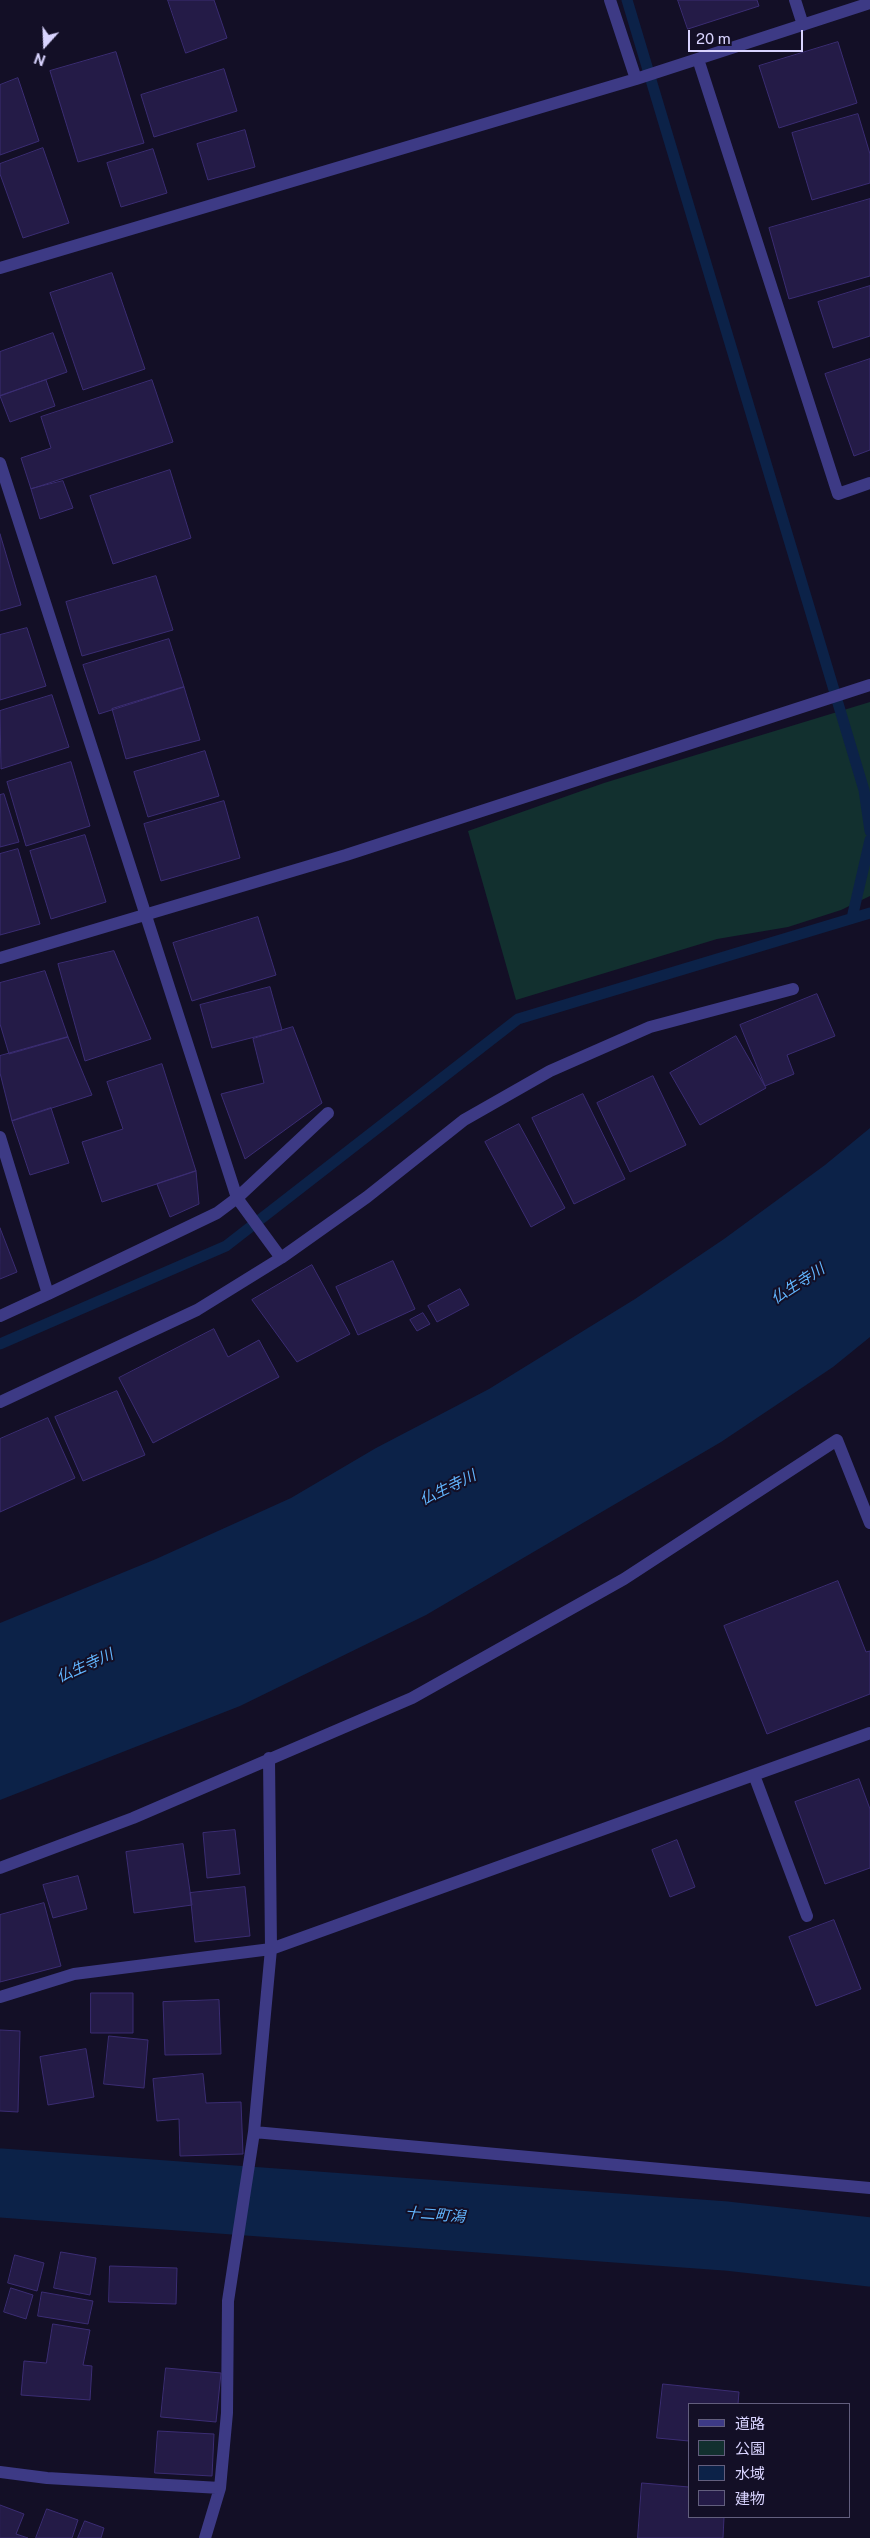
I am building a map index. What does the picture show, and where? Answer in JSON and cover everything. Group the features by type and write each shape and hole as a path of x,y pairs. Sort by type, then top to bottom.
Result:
{"street":[{"path":"610,0 636,79"},
{"path":"795,0 803,25"},
{"path":"0,268 636,79 870,3"},
{"path":"698,59 838,494 870,483"},
{"path":"0,463 237,1198 281,1258"},
{"path":"0,958 484,812 870,685"},
{"path":"0,1402 197,1310 281,1258 367,1197 464,1120 550,1071 650,1027 793,989"},
{"path":"0,1316 217,1213 237,1198 328,1113"},
{"path":"0,1138 48,1294"},
{"path":"0,1868 132,1818 412,1698 624,1579 837,1440 870,1523"},
{"path":"0,1997 74,1974 271,1948 870,1733"},
{"path":"205,2538 220,2488 227,2413 228,2301 254,2132 271,1948 269,1758"},
{"path":"754,1775 807,1916"},
{"path":"254,2132 870,2188"},
{"path":"0,2472 47,2478 220,2488"}],"green space":[{"path":"870,702 870,896 841,910 788,927 717,939 516,1000 468,831 604,783"}],"water":[{"name":"仏生寺川","path":"870,1128 870,1337 833,1367 721,1442 426,1615 240,1706 0,1800 0,1623 156,1559 291,1498 376,1448 489,1389 635,1299 724,1239 825,1165"}],"building":[{"path":"168,0 214,0 227,38 186,53"},
{"path":"678,0 757,0 759,6 688,29"},
{"path":"838,42 857,103 779,128 759,66"},
{"path":"116,52 144,143 78,162 50,71"},
{"path":"224,69 237,111 154,137 141,95"},
{"path":"18,78 39,141 0,155 0,85"},
{"path":"858,114 870,154 870,183 812,200 792,133"},
{"path":"245,130 255,167 208,180 197,144"},
{"path":"43,148 69,223 23,238 0,174 0,164"},
{"path":"153,149 167,193 121,207 107,163"},
{"path":"870,199 870,276 789,299 769,228"},
{"path":"112,273 145,369 83,390 50,293"},
{"path":"870,286 870,336 833,348 818,302"},
{"path":"53,333 67,372 0,396 0,352"},
{"path":"870,359 870,450 854,456 825,374"},
{"path":"46,380 55,406 10,422 0,396"},
{"path":"152,380 173,442 31,489 21,458 51,448 41,417"},
{"path":"170,470 191,538 113,564 90,496"},
{"path":"63,481 73,508 40,519 31,489"},
{"path":"0,534 21,605 0,611"},
{"path":"156,576 173,630 82,656 66,602"},
{"path":"27,628 46,686 0,700 0,635"},
{"path":"169,639 184,687 99,714 83,665"},
{"path":"184,687 200,740 126,759 112,709"},
{"path":"52,695 69,747 1,769 0,711"},
{"path":"205,751 219,796 148,817 134,772"},
{"path":"71,762 90,826 26,846 7,782"},
{"path":"4,794 19,842 0,847 0,795"},
{"path":"224,801 240,858 161,881 144,824"},
{"path":"85,835 106,902 51,919 30,851"},
{"path":"18,849 40,924 0,935 0,854"},
{"path":"258,917 276,975 192,1001 173,943"},
{"path":"114,951 151,1039 85,1061 58,964"},
{"path":"45,971 68,1037 9,1054 0,1024 0,983"},
{"path":"270,987 282,1030 212,1048 200,1005"},
{"path":"817,994 835,1036 787,1055 794,1074 765,1086 740,1025"},
{"path":"293,1027 322,1103 245,1159 221,1094 264,1083 253,1039"},
{"path":"736,1036 766,1088 700,1125 670,1073"},
{"path":"68,1037 92,1095 12,1121 0,1073 0,1056"},
{"path":"162,1064 196,1171 102,1202 82,1142 123,1129 107,1082"},
{"path":"653,1076 686,1145 630,1172 597,1103"},
{"path":"583,1094 625,1179 574,1204 532,1118"},
{"path":"51,1108 69,1163 30,1175 12,1121"},
{"path":"519,1124 565,1208 531,1227 485,1142"},
{"path":"196,1171 199,1204 170,1217 157,1184"},
{"path":"0,1228 17,1272 0,1279"},
{"path":"393,1261 415,1309 358,1335 336,1287"},
{"path":"312,1265 350,1334 297,1362 252,1300"},
{"path":"460,1289 469,1305 437,1322 428,1306"},
{"path":"423,1313 430,1324 417,1331 410,1320"},
{"path":"214,1329 228,1357 259,1340 279,1377 153,1443 119,1378"},
{"path":"117,1391 145,1455 83,1481 55,1417"},
{"path":"48,1418 75,1478 0,1512 0,1439"},
{"path":"838,1581 866,1652 870,1651 870,1694 767,1734 724,1626"},
{"path":"859,1779 870,1809 870,1868 825,1884 795,1802"},
{"path":"235,1830 240,1874 207,1878 203,1833"},
{"path":"677,1840 695,1887 670,1897 652,1850"},
{"path":"183,1844 192,1905 134,1913 126,1852"},
{"path":"78,1876 87,1909 53,1918 43,1885"},
{"path":"245,1887 250,1936 195,1942 190,1893"},
{"path":"44,1903 61,1966 0,1982 0,1915"},
{"path":"834,1920 861,1989 816,2006 789,1937"},
{"path":"91,1993 133,1993 133,2033 91,2033"},
{"path":"219,2000 221,2054 165,2055 163,2002"},
{"path":"0,2030 20,2031 18,2112 0,2111"},
{"path":"109,2036 148,2040 144,2088 104,2084"},
{"path":"86,2049 94,2097 48,2105 40,2057"},
{"path":"203,2074 206,2103 241,2102 243,2154 180,2156 179,2119 157,2121 153,2079"},
{"path":"61,2252 96,2258 90,2295 54,2288"},
{"path":"15,2255 44,2263 37,2291 8,2283"},
{"path":"110,2266 177,2268 176,2304 109,2302"},
{"path":"11,2288 33,2295 26,2319 4,2312"},
{"path":"42,2292 93,2301 88,2324 38,2316"},
{"path":"53,2324 90,2330 83,2365 92,2366 90,2400 21,2395 24,2361 46,2363"},
{"path":"166,2368 221,2373 216,2422 161,2417"},
{"path":"663,2384 739,2392 738,2403 688,2403 688,2441 657,2438"},
{"path":"158,2431 214,2434 212,2476 155,2473"},
{"path":"642,2483 688,2487 688,2518 724,2518 723,2538 638,2538"},
{"path":"0,2505 24,2514 16,2534 28,2538 0,2538"},
{"path":"47,2509 78,2520 72,2538 36,2538"},
{"path":"85,2521 104,2528 101,2538 78,2538"}],"waterway":[{"path":"627,0 864,790 870,831"},
{"path":"852,918 870,840"},
{"path":"0,1344 226,1246 518,1019 870,913"},
{"name":"十二町潟","path":"0,2183 726,2236 870,2252"}]}
